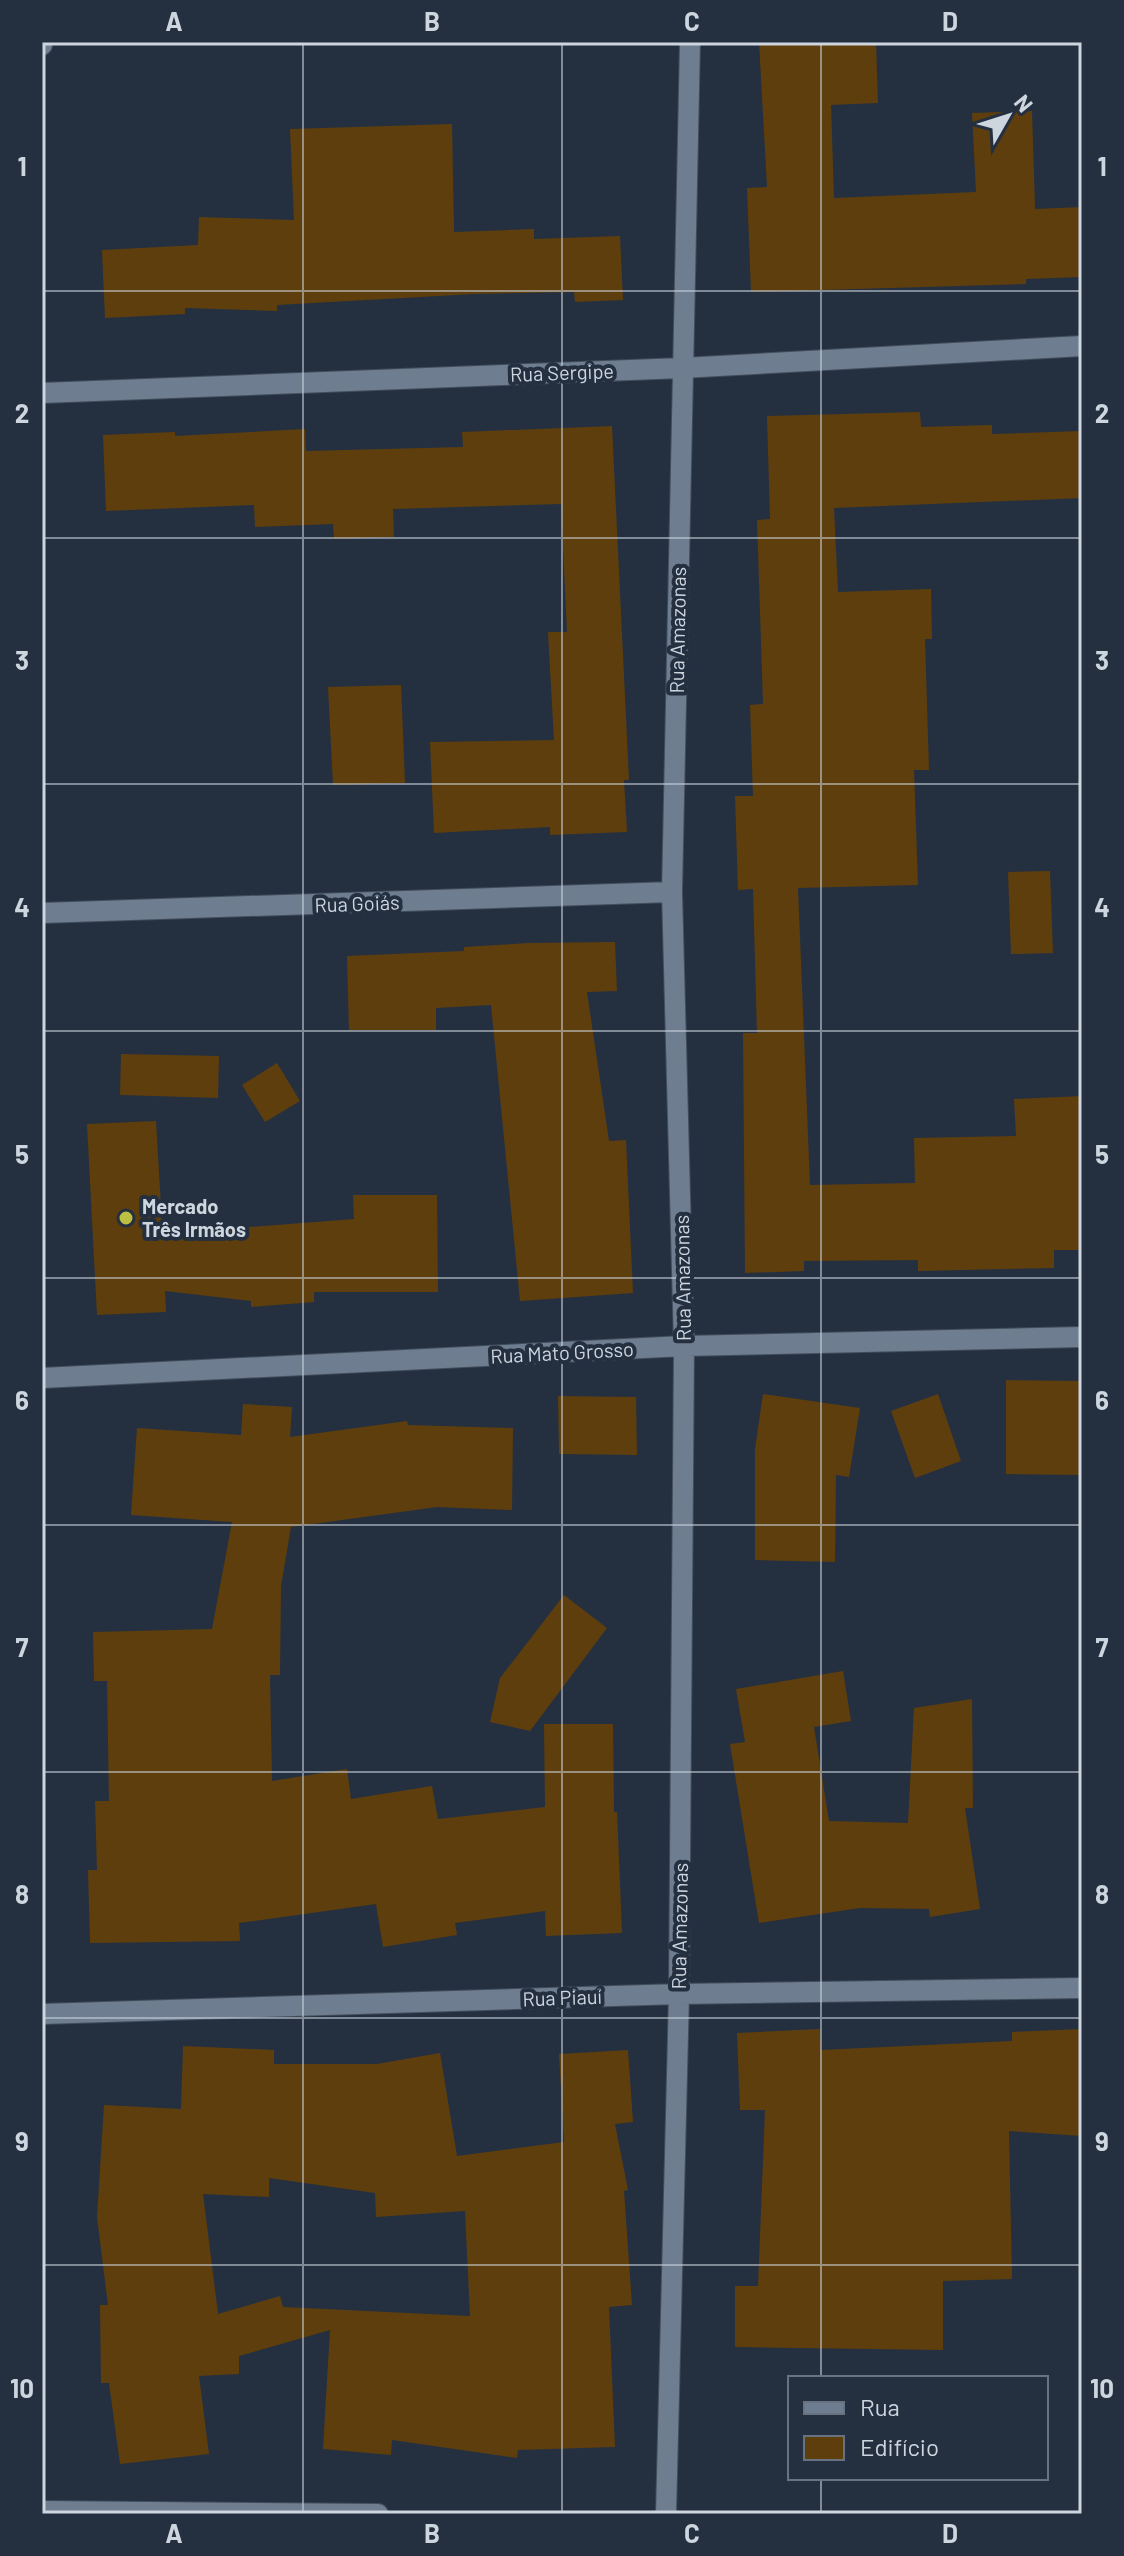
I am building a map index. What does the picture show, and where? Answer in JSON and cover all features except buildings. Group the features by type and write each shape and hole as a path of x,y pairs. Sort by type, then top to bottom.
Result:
{"street":[{"name":"Rua Amazonas","path":"666,2514 679,1994 684,1346 672,892 690,42"},
{"name":"Rua Sergipe","path":"42,393 682,368 1082,346"},
{"name":"Rua Goiás","path":"42,913 672,892"},
{"name":"Rua Mato Grosso","path":"42,1378 684,1346 1082,1337"},
{"name":"Rua Piauí","path":"42,2014 679,1994 1082,1988"},
{"path":"42,2511 378,2514"}],"place":[{"name":"Mercado Três Irmãos","path":"126,1218"}]}
